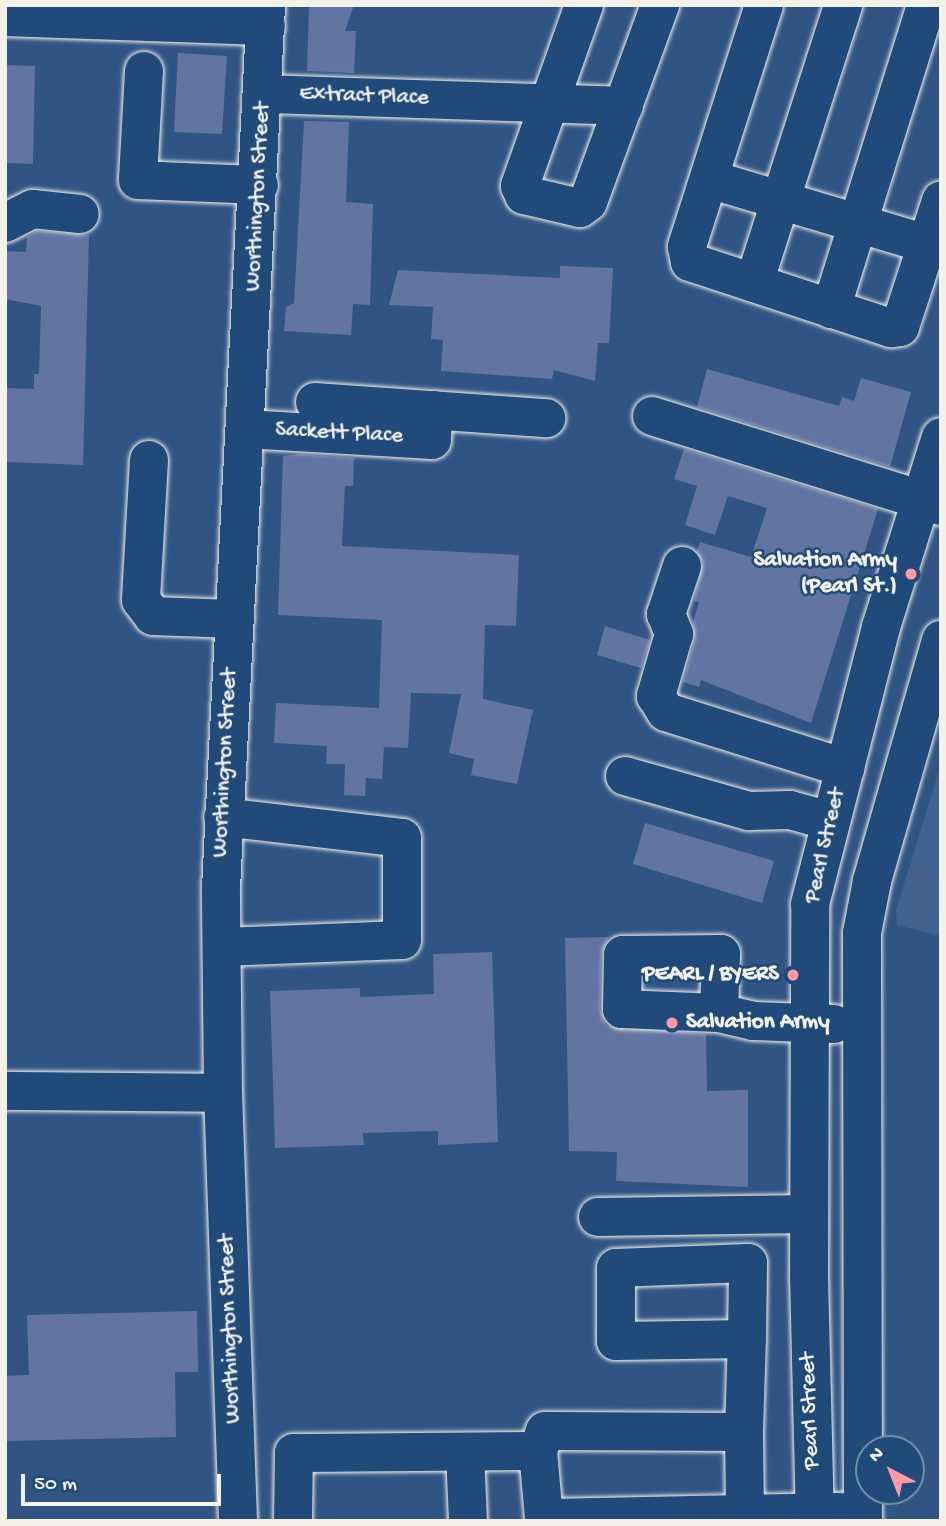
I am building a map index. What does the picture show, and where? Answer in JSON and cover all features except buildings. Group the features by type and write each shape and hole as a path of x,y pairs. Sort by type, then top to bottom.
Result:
{"street":[{"path":"583,5 520,186 524,195 580,208 588,202 660,5"},
{"path":"764,5 687,255 690,262 891,328 900,327 934,246 941,201"},
{"path":"754,283 783,201 843,5"},
{"path":"831,309 860,224 926,5"},
{"path":"5,17 266,15"},
{"name":"Worthington Street","path":"238,1521 223,1093 223,817 265,94 266,15"},
{"path":"144,71 138,180 259,185"},
{"name":"Extract Place","path":"265,94 550,101 624,106"},
{"path":"709,179 934,246"},
{"path":"5,223 33,209 80,214"},
{"path":"315,402 432,425 546,418"},
{"path":"652,416 931,503"},
{"name":"Sackett Place","path":"245,429 355,432 432,425"},
{"name":"Pearl Street","path":"814,1517 808,1214 810,904 881,626 931,503 941,437"},
{"path":"149,460 141,600 153,616 233,619"},
{"path":"682,566 666,614 674,634 656,696 666,712 845,768"},
{"path":"744,1432 545,1431 538,1451 544,1518 745,1514 863,1516 860,1024 862,933 872,881 941,640"},
{"path":"625,776 749,811 790,810 830,821"},
{"path":"222,947 402,940 402,838 223,817"},
{"path":"719,1013 753,1021 810,1025 860,1024"},
{"path":"18,1091 223,1093"},
{"path":"598,1217 808,1214"},
{"path":"745,1514 747,1339"},
{"path":"293,1521 294,1453 538,1451"},
{"path":"464,1452 468,1521"}],"shaded area":[{"path":"941,764 941,936 897,925 896,910"}],"place":[{"name":"Salvation Army (Pearl St.)","path":"911,574"},
{"name":"PEARL / BYERS","path":"793,975"},
{"name":"Salvation Army","path":"672,1023"}]}
